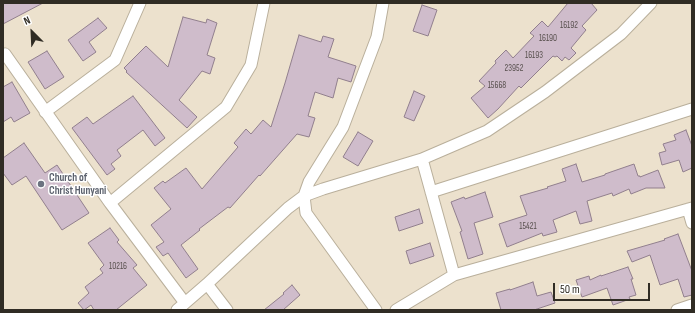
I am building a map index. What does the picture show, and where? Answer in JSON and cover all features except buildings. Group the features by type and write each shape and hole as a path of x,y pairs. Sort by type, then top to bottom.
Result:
{"street":[{"path":"45,112 115,60 140,3"},
{"path":"110,203 226,107 251,65 264,3"},
{"path":"376,310 306,213 304,196 309,182 343,126 377,37 383,3"},
{"path":"3,55 5,54 181,307 288,208 304,196 422,159 487,130 545,92 620,34 651,3"},
{"path":"431,192 692,109"},
{"path":"422,159 454,275"},
{"path":"396,310 454,275 690,209 692,223"},
{"path":"207,284 227,310"},
{"path":"677,310 692,305"}],"place":[{"name":"Church of Christ Hunyani","path":"41,184"}]}
